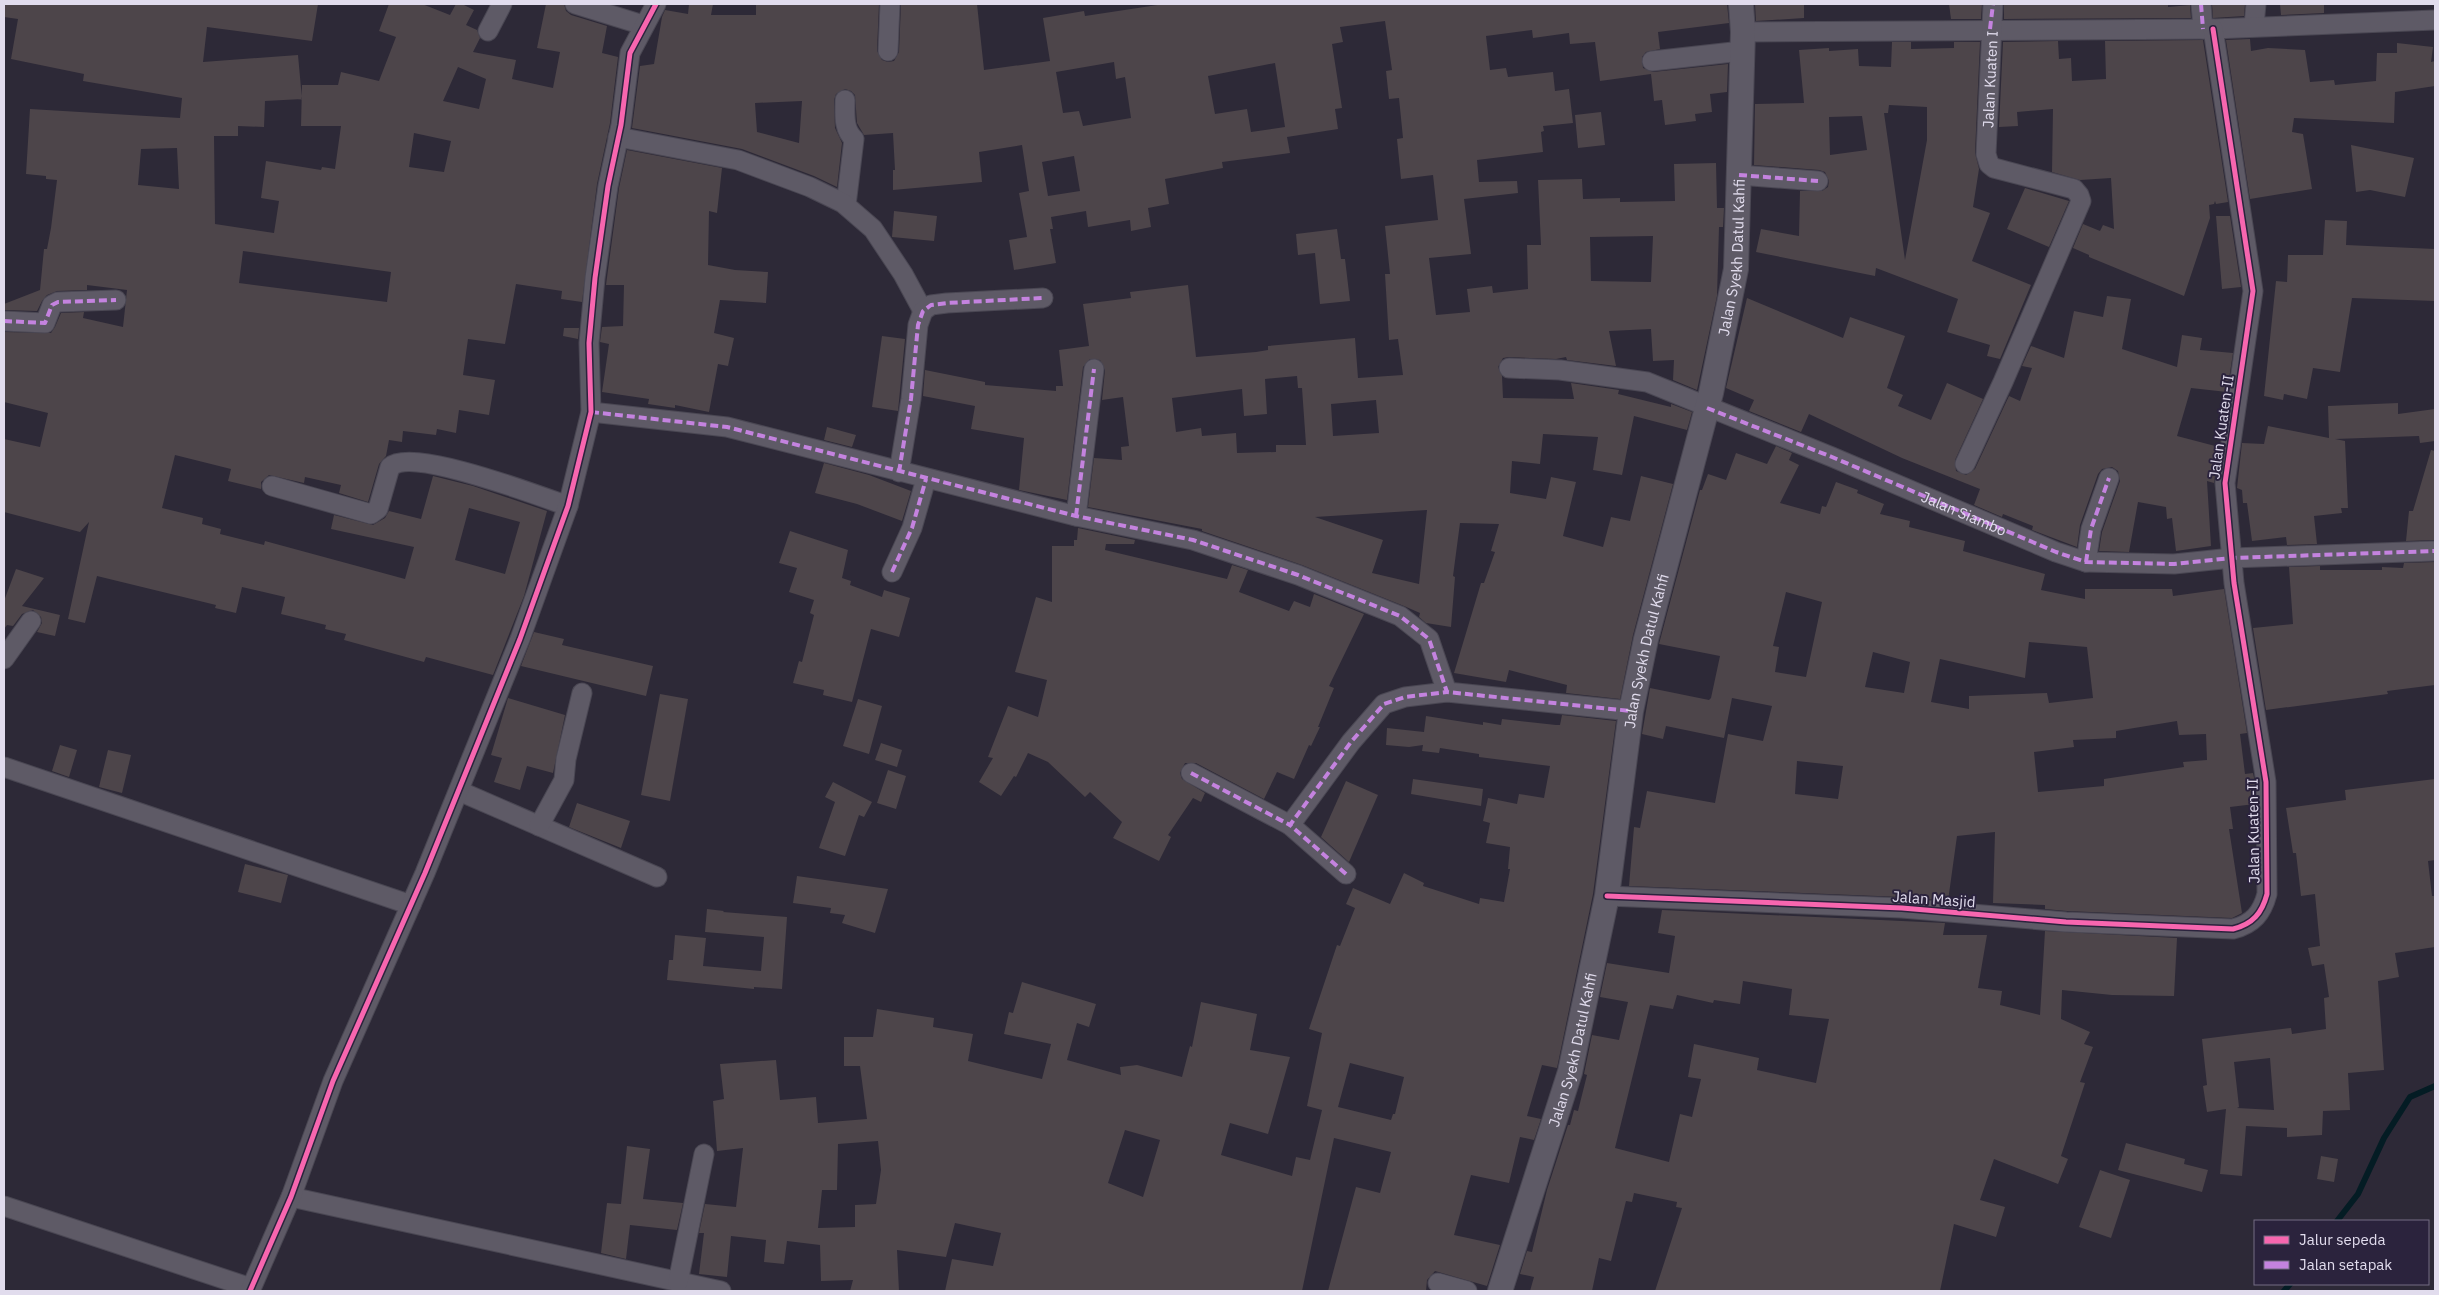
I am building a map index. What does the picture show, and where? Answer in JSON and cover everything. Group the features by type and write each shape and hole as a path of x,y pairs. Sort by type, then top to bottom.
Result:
{"street":[{"path":"488,31 502,4"},
{"path":"574,4 643,25"},
{"path":"4,1206 250,1290 291,1197 333,1081 411,905 458,791 520,638 568,506 591,412 589,343 595,278 630,53 643,25 656,4"},
{"path":"888,51 890,4"},
{"name":"Jalan Syekh Datul Kahfi","path":"1500,1291 1570,1072 1607,896 1631,711 1646,638 1707,408 1736,269 1743,41 1741,4"},
{"name":"Jalan Kuaten I","path":"1965,464 2003,382 2081,201 2079,194 2074,189 1994,168 1989,164 1986,154 1990,29 1993,4"},
{"name":"Jalan Kuaten-II","path":"2201,4 2208,29 2253,291 2225,483 2232,558 2266,782 2266,894 2264,907 2256,918"},
{"path":"2254,26 2256,4"},
{"path":"1652,61 1743,41 1990,29 2208,29 2435,20"},
{"path":"845,100 845,124 848,133 854,139 846,205"},
{"path":"618,138 738,160 810,187 846,205 873,229 903,274 924,311"},
{"path":"1739,175 1818,181"},
{"path":"899,472 913,383 918,325 924,311 931,305 947,303 1043,298"},
{"path":"4,320 45,323 52,305 58,302 116,300"},
{"name":"Jalan Siambo","path":"1510,368 1560,370 1647,382 1707,408 1832,457 2056,552 2086,562 2174,564 2232,558 2435,551"},
{"path":"1076,516 1094,369"},
{"path":"591,412 727,427 1076,516 1193,540 1298,575 1400,616 1428,639 1447,692"},
{"path":"272,486 371,514 378,510 390,467 398,462 421,464 478,475 568,506"},
{"path":"2086,562 2091,529 2109,478"},
{"path":"892,572 912,528 926,479"},
{"path":"4,659 31,620"},
{"path":"1290,825 1351,742 1384,704 1405,697 1447,692 1631,711"},
{"path":"539,826 564,780 566,759 582,693"},
{"path":"4,767 411,905"},
{"path":"1191,773 1290,825 1346,874"},
{"path":"458,791 657,877"},
{"name":"Jalan Masjid","path":"1607,896 1902,908 2066,922 2233,929 2244,926 2256,918"},
{"path":"678,1282 704,1154"},
{"path":"291,1197 721,1291"},
{"path":"1438,1283 1467,1291"}],"building":[{"path":"4,4 318,4 312,41 207,27 203,62 298,55 302,96 302,85 338,85 341,72 379,81 396,37 379,31 389,4 422,4 450,15 456,4 462,4 474,10 466,25 477,30 480,38 473,52 516,60 512,79 553,88 560,52 537,48 546,4 564,4 566,11 571,15 607,26 602,53 618,57 610,123 597,184 582,302 561,299 562,291 516,284 505,344 468,339 463,375 495,380 489,415 459,410 456,433 437,429 436,435 403,431 402,442 389,440 386,456 379,464 368,502 339,493 341,485 305,477 304,483 269,475 261,482 261,489 228,481 231,469 175,455 162,508 203,518 202,524 221,529 220,534 264,545 265,541 405,579 414,547 331,529 334,515 373,525 385,518 389,511 421,519 433,476 473,486 547,511 524,596 493,675 426,657 424,662 344,640 346,634 325,629 326,625 281,614 285,597 242,587 236,613 215,608 216,605 97,576 85,623 68,619 89,522 80,532 4,512 4,439 40,447 48,413 4,402 4,332 51,333 61,313 84,312 83,318 123,327 127,290 87,285 87,290 57,291 47,295 37,311 4,310 4,304 40,290 44,249 47,249 51,228 57,180 46,179 46,176 26,174 30,109 180,118 182,98 83,81 84,74 11,59 18,19 4,17","holes":["458,67 486,79 479,109 443,101","302,99 301,126 341,126 335,169 322,167 321,170 266,161 261,198 279,201 274,233 215,224 214,136 238,136 238,126 264,127 265,101","414,133 451,141 444,172 409,167","177,148 179,189 138,185 141,149","243,251 391,272 387,302 239,283","469,508 520,522 505,574 455,560"]},
{"path":"689,4 713,4 711,15 756,15 756,4 879,4 877,51 882,60 888,62 894,61 899,52 901,4 977,4 984,70 1050,61 1043,18 1084,11 1085,16 1164,4 1727,4 1729,23 1658,32 1660,49 1646,52 1642,57 1643,68 1653,72 1728,64 1727,92 1710,94 1712,112 1695,114 1696,121 1665,125 1662,100 1654,101 1651,74 1600,81 1595,42 1570,44 1569,33 1533,38 1532,30 1486,36 1490,70 1506,68 1508,77 1553,72 1555,91 1569,89 1573,123 1543,126 1544,131 1541,132 1543,152 1477,160 1479,182 1517,181 1518,193 1464,199 1471,254 1429,258 1436,315 1470,312 1467,289 1492,286 1493,293 1528,289 1527,245 1541,245 1538,180 1582,179 1583,199 1620,198 1620,202 1675,201 1674,164 1716,163 1717,208 1724,208 1723,227 1719,227 1717,296 1697,390 1673,380 1674,360 1653,361 1651,329 1609,331 1616,366 1567,360 1566,357 1556,359 1509,357 1503,358 1498,367 1502,376 1503,398 1574,399 1571,383 1619,390 1618,394 1671,407 1671,404 1692,412 1687,430 1634,416 1622,475 1593,470 1598,437 1543,434 1540,464 1512,461 1510,493 1546,499 1551,477 1576,482 1563,536 1603,547 1611,517 1630,521 1641,476 1673,484 1633,635 1620,699 1566,693 1567,685 1509,670 1506,682 1454,673 1481,583 1484,583 1495,552 1491,551 1499,524 1460,523 1453,576 1455,577 1451,627 1426,623 1419,617 1420,613 1404,606 1302,565 1202,531 1202,529 1088,507 1094,458 1122,460 1121,447 1129,446 1123,397 1102,400 1105,370 1100,360 1090,359 1083,367 1067,500 1019,490 1024,438 971,429 975,406 923,396 925,370 985,382 985,385 1056,391 1056,386 1063,386 1059,350 1089,346 1083,304 1131,298 1130,292 1188,285 1196,357 1256,352 1268,350 1268,346 1355,338 1358,378 1403,375 1398,339 1389,340 1385,274 1390,274 1385,226 1438,220 1433,175 1401,179 1397,139 1403,138 1399,98 1389,99 1386,71 1392,70 1385,21 1340,27 1343,42 1332,44 1342,108 1335,109 1338,129 1287,137 1290,153 1222,162 1223,168 1165,179 1169,204 1148,208 1151,227 1131,231 1130,220 1088,227 1086,211 1051,217 1053,229 1050,229 1056,263 1014,270 1009,240 1027,237 1019,193 1029,191 1022,145 979,152 982,182 893,190 893,170 895,170 893,133 864,135 857,123 855,95 845,89 836,94 834,100 835,128 842,143 837,187 814,176 742,149 632,128 640,66 654,64 662,17 665,10 688,14","holes":["1114,62 1116,79 1125,77 1131,118 1083,126 1079,111 1063,113 1056,72","1275,63 1285,127 1251,132 1247,109 1215,114 1208,76","802,101 799,143 757,132 755,103","1074,156 1080,191 1048,196 1042,162","1653,236 1651,282 1591,281 1590,237","1297,376 1298,388 1302,388 1306,445 1276,445 1276,452 1237,453 1236,433 1202,436 1201,428 1176,432 1172,398 1242,389 1244,416 1267,414 1265,379","1376,400 1379,433 1333,436 1331,404","1427,510 1419,584 1372,573 1383,540 1315,517"]},
{"path":"1755,4 1804,4 1804,18 1756,21"},
{"path":"1949,4 1982,4 1981,19 1951,19"},
{"path":"2004,4 2168,4 2168,7 2190,5 2191,18 2004,19"},
{"path":"2212,4 2245,4 2244,16 2213,18"},
{"path":"2280,4 2324,4 2324,13 2281,15"},
{"path":"2250,39 2251,51 2268,48 2305,50 2310,82 2334,80 2335,85 2376,81 2377,53 2397,53 2397,43 2433,47 2431,62 2435,61 2435,86 2395,92 2394,123 2294,118 2292,132 2303,134 2312,189 2250,199 2226,40"},
{"path":"2203,40 2228,202 2216,204 2215,201 2214,204 2209,205 2210,218 2184,296 2089,257 2089,255 2073,248 2083,224 2100,231 2103,225 2114,229 2111,178 2080,180 2052,172 2053,109 2017,112 2018,126 1999,127 2003,42 2058,41 2059,59 2071,58 2072,81 2106,79 2105,41"},
{"path":"1892,42 1911,42 1911,49 1954,48 1954,42 1980,42 1975,153 1979,169 1973,207 1990,213 1972,261 2031,285 2000,359 1987,356 1990,345 1947,332 1958,299 1876,268 1875,276 1756,252 1761,229 1799,236 1800,191 1822,191 1828,187 1829,181 1825,172 1819,170 1754,165 1755,104 1804,103 1799,50 1829,48 1829,51 1858,49 1859,66 1891,67","holes":["1889,105 1927,107 1927,140 1905,260 1884,113 1888,113","1862,116 1867,150 1830,155 1829,117"]},
{"path":"1601,112 1605,145 1578,148 1575,115"},
{"path":"2351,145 2414,158 2405,197 2370,190 2356,192"},
{"path":"627,150 722,168 717,213 709,211 708,265 735,270 768,272 766,303 720,300 714,333 734,338 728,366 718,364 709,412 675,405 675,408 648,404 649,399 602,392 609,344 600,342 602,327 623,326 624,285 606,285 619,188"},
{"path":"2025,188 2069,201 2049,247 2007,229"},
{"path":"894,211 937,216 934,241 892,237"},
{"path":"2216,216 2230,216 2241,287 2222,289"},
{"path":"2325,220 2347,221 2346,245 2435,249 2435,301 2352,298 2340,372 2313,368 2307,399 2284,394 2283,400 2264,396 2276,281 2287,282 2288,255 2323,255"},
{"path":"1337,229 1341,259 1345,259 1350,301 1320,304 1315,253 1298,255 1296,234"},
{"path":"2107,296 2131,299 2122,349 2177,367 2182,335 2202,338 2200,350 2233,353 2227,392 2191,388 2177,436 2219,447 2214,483 2207,481 2211,546 2176,551 2172,518 2167,519 2166,507 2138,502 2129,552 2099,551 2102,532 2120,481 2118,471 2112,467 2102,469 2098,474 2080,525 2077,547 2032,530 2033,526 2003,514 2002,517 1974,505 1980,489 1902,458 1809,414 1801,432 1749,411 1754,400 1726,388 1747,298 1843,338 1850,317 1905,336 1887,388 1903,395 1898,406 1931,420 1947,383 1983,399 1955,460 1956,471 1966,475 1975,469 2009,396 2020,401 2032,368 2022,366 2031,346 2064,358 2074,311 2103,317"},
{"path":"564,328 579,328 578,339 563,336"},
{"path":"882,336 905,339 898,411 872,407"},
{"path":"2398,403 2398,414 2435,409 2435,441 2420,443 2419,436 2335,439 2345,441 2348,508 2341,508 2342,513 2314,516 2317,544 2287,545 2286,537 2252,541 2247,503 2243,503 2242,490 2237,488 2242,443 2264,444 2268,426 2329,438 2328,406"},
{"path":"827,427 856,435 852,447 824,440"},
{"path":"1776,446 1792,453 1789,460 1799,465 1780,503 1820,514 1822,506 1826,507 1836,482 1858,490 1857,493 1884,504 1880,514 1910,521 1909,527 1965,541 1963,551 2045,574 2041,590 2085,599 2085,589 2172,589 2173,596 2224,589 2247,733 2240,734 2245,774 2253,773 2255,783 2255,804 2230,807 2233,829 2229,829 2242,913 2232,918 2067,911 2045,909 2045,905 1993,903 1995,832 1957,836 1948,901 1902,897 1629,886 1634,827 1640,828 1647,791 1715,803 1728,734 1763,741 1772,706 1732,698 1724,738 1666,726 1663,739 1642,734 1650,688 1709,700 1711,698 1720,656 1659,644 1700,490 1702,490 1708,474 1726,480 1736,453 1767,464","holes":["1786,592 1822,602 1806,677 1775,672 1779,647 1773,646","2029,642 2087,647 2093,698 2049,703 2047,693 1969,696 1969,709 1931,702 1940,659 2025,678","1873,652 1910,662 1904,693 1865,687","2177,721 2179,735 2206,734 2207,760 2183,762 2184,767 2104,779 2104,786 2038,792 2034,752 2074,747 2073,740 2116,738 2116,731","1797,761 1843,766 1838,799 1795,794"]},
{"path":"2431,450 2435,451 2435,540 2406,541 2409,511 2413,511"},
{"path":"824,463 869,475 911,491 902,521 857,504 815,493"},
{"path":"1078,528 1135,540 1134,544 1106,544 1105,550 1227,579 1232,565 1248,570 1239,592 1289,611 1294,601 1310,607 1314,594 1364,614 1329,686 1334,688 1318,727 1320,727 1311,746 1309,745 1294,779 1277,772 1264,799 1196,763 1185,763 1180,773 1182,779 1205,793 1201,802 1193,798 1168,835 1171,837 1159,861 1113,838 1122,822 1090,792 1085,797 1048,762 1028,753 1016,777 1014,776 1001,796 979,782 993,758 988,757 1008,706 1038,717 1047,680 1015,672 1036,597 1052,602 1052,546 1074,546 1074,540 1077,540"},
{"path":"790,531 848,550 842,578 851,581 850,585 882,597 884,590 910,598 899,637 871,629 852,702 823,695 824,690 793,683 799,661 802,662 814,615 810,613 814,600 789,592 797,568 779,563"},
{"path":"2435,562 2435,685 2387,691 2388,694 2266,710 2253,628 2293,624 2289,567 2320,566 2320,570 2382,570 2382,567 2403,568 2404,563"},
{"path":"16,569 44,578 22,606 60,615 55,636 37,632 42,623 41,617 33,610 22,614 13,626 7,625 4,629 4,601"},
{"path":"534,632 564,639 562,645 653,666 646,696 521,666"},
{"path":"660,694 688,699 670,801 641,795"},
{"path":"508,698 565,715 553,773 527,766 520,790 494,782 502,758 491,755"},
{"path":"858,699 882,706 869,754 843,746"},
{"path":"1562,715 1616,721 1593,894 1557,1068 1542,1065 1527,1116 1541,1119 1534,1140 1520,1137 1509,1183 1471,1175 1454,1235 1500,1245 1487,1286 1435,1271 1427,1280 1426,1291 1328,1291 1356,1187 1380,1193 1391,1152 1334,1138 1302,1291 945,1291 952,1259 993,1266 1001,1233 955,1223 946,1257 897,1250 899,1291 850,1291 853,1280 821,1281 820,1245 787,1241 784,1264 764,1262 766,1240 731,1236 727,1277 699,1274 704,1233 699,1233 705,1204 736,1207 743,1148 717,1151 713,1101 724,1099 720,1064 776,1060 780,1100 816,1097 818,1123 867,1119 860,1066 844,1066 844,1037 873,1037 877,1009 934,1018 933,1027 973,1034 968,1061 1042,1079 1051,1044 1004,1034 1009,1012 1013,1013 1022,982 1096,1004 1089,1027 1077,1023 1067,1060 1121,1075 1120,1067 1137,1065 1182,1077 1190,1046 1192,1047 1201,1002 1257,1014 1250,1050 1290,1057 1268,1134 1230,1123 1221,1155 1292,1176 1296,1157 1310,1160 1322,1110 1307,1106 1322,1033 1309,1029 1337,945 1340,946 1355,908 1346,904 1353,888 1390,904 1404,873 1424,883 1423,886 1479,904 1480,898 1504,902 1510,869 1508,869 1510,847 1486,843 1490,823 1483,821 1488,798 1517,804 1519,794 1544,798 1550,766 1479,757 1479,754 1440,748 1439,753 1422,751 1423,745 1409,747 1386,745 1387,728 1424,732 1426,716 1483,725 1483,722 1501,725 1502,719 1560,725","holes":["1350,1063 1404,1077 1395,1114 1393,1114 1391,1120 1338,1107","1125,1130 1160,1140 1143,1197 1108,1183","878,1141 881,1170 876,1204 855,1205 855,1227 818,1228 822,1190 837,1190 838,1144"]},
{"path":"881,743 902,750 897,767 875,760"},
{"path":"60,745 77,750 69,777 52,771"},
{"path":"108,750 131,755 122,793 99,787"},
{"path":"888,770 906,776 896,809 877,803"},
{"path":"1413,779 1483,789 1481,806 1411,794"},
{"path":"2435,779 2435,860 2428,861 2432,896 2435,896 2435,947 2395,953 2399,977 2378,981 2384,1070 2348,1073 2350,1110 2323,1111 2322,1135 2287,1137 2287,1128 2246,1126 2242,1176 2220,1174 2226,1109 2207,1112 2203,1086 2207,1085 2202,1039 2291,1028 2292,1034 2326,1029 2324,998 2329,997 2324,964 2312,966 2308,948 2320,946 2315,894 2301,896 2296,853 2293,853 2286,808 2346,800 2345,790","holes":["2270,1058 2274,1110 2237,1108 2239,1107 2234,1062"]},
{"path":"1346,781 1378,795 1349,862 1321,837"},
{"path":"833,782 872,802 864,817 859,815 845,856 819,848 835,802 825,797"},
{"path":"577,803 630,821 621,848 569,827"},
{"path":"245,864 288,875 281,903 238,892"},
{"path":"797,876 888,889 875,933 842,923 845,915 830,913 831,908 793,903"},
{"path":"707,909 787,917 782,989 754,987 754,989 667,980 669,960 673,960 675,935 706,938 703,966 761,971 764,937 705,932"},
{"path":"1662,910 1945,923 1943,935 1987,935 1978,988 2002,991 2000,1005 2040,1015 2045,931 2177,938 2174,996 2112,995 2062,990 2061,1019 2090,1032 2084,1044 2093,1047 2080,1082 2085,1083 2061,1156 2068,1159 2058,1184 1994,1159 1980,1200 2005,1207 1996,1237 1954,1224 1940,1291 1655,1291 1682,1208 1676,1207 1677,1202 1634,1193 1632,1202 1626,1201 1611,1261 1599,1258 1592,1291 1530,1291 1534,1277 1520,1274 1527,1251 1532,1252 1547,1190 1568,1125 1570,1125 1574,1110 1578,1111 1587,1075 1584,1074 1592,1035 1619,1040 1628,1002 1600,997 1607,963 1669,973 1675,936 1658,933","holes":["1743,981 1792,989 1789,1015 1829,1019 1816,1083 1757,1070 1759,1058 1694,1044 1688,1077 1701,1079 1692,1117 1680,1114 1669,1162 1615,1148 1650,1005 1673,1009 1677,995 1713,1003 1714,1000 1740,1004"]},
{"path":"2126,1143 2185,1159 2184,1164 2208,1170 2202,1192 2118,1170"},
{"path":"627,1146 650,1149 643,1199 683,1203 677,1230 630,1225 626,1259 601,1253 607,1203 621,1204"},
{"path":"2321,1156 2338,1159 2334,1182 2317,1179"},
{"path":"2100,1170 2130,1180 2111,1238 2079,1227"}],"waterway":[{"path":"2338,1220 2358,1194 2384,1138 2410,1097 2435,1086"},
{"path":"2284,1291 2289,1285"}],"marked path":[{"path":"1990,29 1993,4"},
{"path":"2201,4 2203,29"},
{"path":"1739,175 1818,181"},
{"path":"899,472 911,399 918,325 923,311 931,305 947,303 1043,298"},
{"path":"4,321 45,323 52,305 58,302 116,300"},
{"path":"1076,516 1094,369"},
{"path":"1707,408 1832,457 2056,552 2086,562 2174,564 2232,558 2435,551"},
{"path":"591,412 727,427 1076,516 1193,540 1298,575 1400,616 1429,639 1447,692 1631,711"},
{"path":"2086,562 2091,529 2109,478"},
{"path":"892,572 912,528 926,479"},
{"path":"1346,874 1290,825 1351,742 1384,704 1405,697 1447,692"},
{"path":"1191,773 1290,825"}],"cycle path":[{"path":"250,1291 291,1197 333,1081 425,873 520,639 568,506 591,412 589,343 595,278 608,186 621,125 630,53 656,4"},
{"path":"1607,896 1902,908 2066,922 2233,929 2246,924 2256,917 2267,894 2266,782 2234,583 2225,483 2253,291 2213,29"}]}
